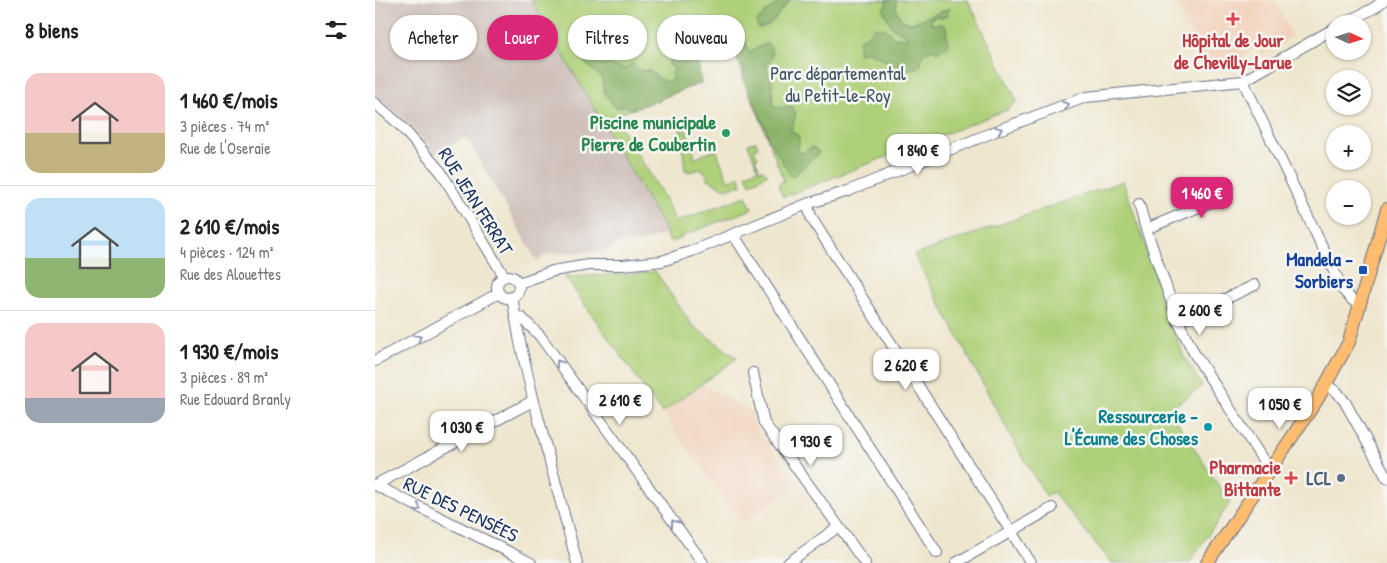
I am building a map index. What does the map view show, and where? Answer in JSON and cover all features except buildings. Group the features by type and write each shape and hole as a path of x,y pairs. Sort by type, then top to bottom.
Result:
{"main road":[{"path":"1207,563 1326,385 1349,342 1385,224 1387,209"}],"street":[{"path":"1360,15 1384,0"},
{"path":"519,283 553,271 588,265 662,261 692,251 807,204 848,191 1001,129 1086,98 1243,81 1326,33"},
{"path":"1243,81 1343,290 1352,300 1361,303"},
{"name":"RUE JEAN FERRAT","path":"375,103 399,124 441,172 504,276"},
{"path":"1146,229 1216,200 1210,184"},
{"path":"807,204 812,219 1031,563"},
{"path":"1139,204 1178,321 1194,353 1263,460 1271,468"},
{"path":"733,234 937,553"},
{"path":"504,276 511,276 519,283 517,293 512,297 505,298 499,293 497,283 504,276"},
{"path":"1178,321 1255,285"},
{"path":"375,361 499,293"},
{"path":"512,297 533,398 577,563"},
{"path":"515,317 522,318 539,336 703,563"},
{"path":"753,373 764,423 865,563"},
{"path":"1326,385 1337,392 1345,402 1387,478"},
{"path":"375,485 529,403 533,398"},
{"name":"RUE DES PENSÉES","path":"375,485 531,563"},
{"path":"956,563 1053,508"},
{"path":"788,563 838,527"}],"shaded area":[{"path":"375,0 531,0 540,15 487,15 487,60 558,60 558,46 667,233 643,242 619,243 604,251 548,254 537,261 466,137 435,154 402,118 375,95"},
{"name":"Hôpital de Jour de Chevilly-Larue","path":"1174,0 1275,0 1293,37 1263,55 1259,46 1243,55 1247,64 1228,69 1208,71"},
{"path":"702,384 751,411 757,431 797,484 742,523 662,413"}],"green space":[{"name":"Parc départemental du Petit-le-Roy","path":"531,0 968,0 1017,101 1009,109 783,197 778,184 784,181 738,60 745,60 745,15 657,15 657,60 711,60 698,62 701,83 614,116 663,195 676,222 746,196 752,209 682,236 682,238 672,242 669,241 667,233 558,46 558,15 540,15"},
{"path":"777,0 791,0 773,21 764,27 758,28 756,22 776,5"},
{"path":"886,0 896,0 896,10 902,20 912,23 950,8 946,16 931,18 931,24 942,24 946,27 948,47 937,52 932,49 922,55 921,65 907,69 864,51 858,55 860,39 869,34 875,27 886,29 893,37 909,37 892,27 883,10"},
{"path":"745,39 748,51 767,43 772,52 770,62 766,64 772,79 773,105 779,108 791,106 796,114 791,131 799,136 798,153 802,153 812,147 819,153 793,176 790,175 772,144 768,141 767,131 743,80 744,70 740,60 745,60"},
{"path":"584,60 598,60 602,66 608,62 615,67 626,69 632,63 640,71 648,70 665,82 673,79 672,73 675,68 669,65 669,60 711,60 698,62 701,83 660,99 660,101 631,110 627,106 618,108 614,106 605,94 601,77 586,64"},
{"path":"683,122 695,155 693,156 694,159 716,149 728,181 740,176 742,185 725,189 708,179 706,173 701,169 689,172 685,170 680,124"},
{"path":"756,141 758,147 754,149 758,158 755,159 760,171 762,170 768,174 750,184 746,174 758,169 748,144"},
{"path":"1123,181 1183,355 1202,386 1169,410 1230,503 1189,563 1112,563 1053,492 1046,496 1015,444 914,255"},
{"path":"655,271 692,325 737,358 662,413 565,277 634,274"}],"place":[{"name":"Hôpital de Jour de Chevilly-Larue","path":"1233,19"},
{"name":"Piscine municipale Pierre de Coubertin","path":"726,133"},
{"name":"Mandela - Sorbiers","path":"1363,270"},
{"name":"Ressourcerie - L'Écume des Choses","path":"1208,427"},
{"name":"Pharmacie Bittante","path":"1291,478"},
{"name":"LCL","path":"1341,478"}]}
